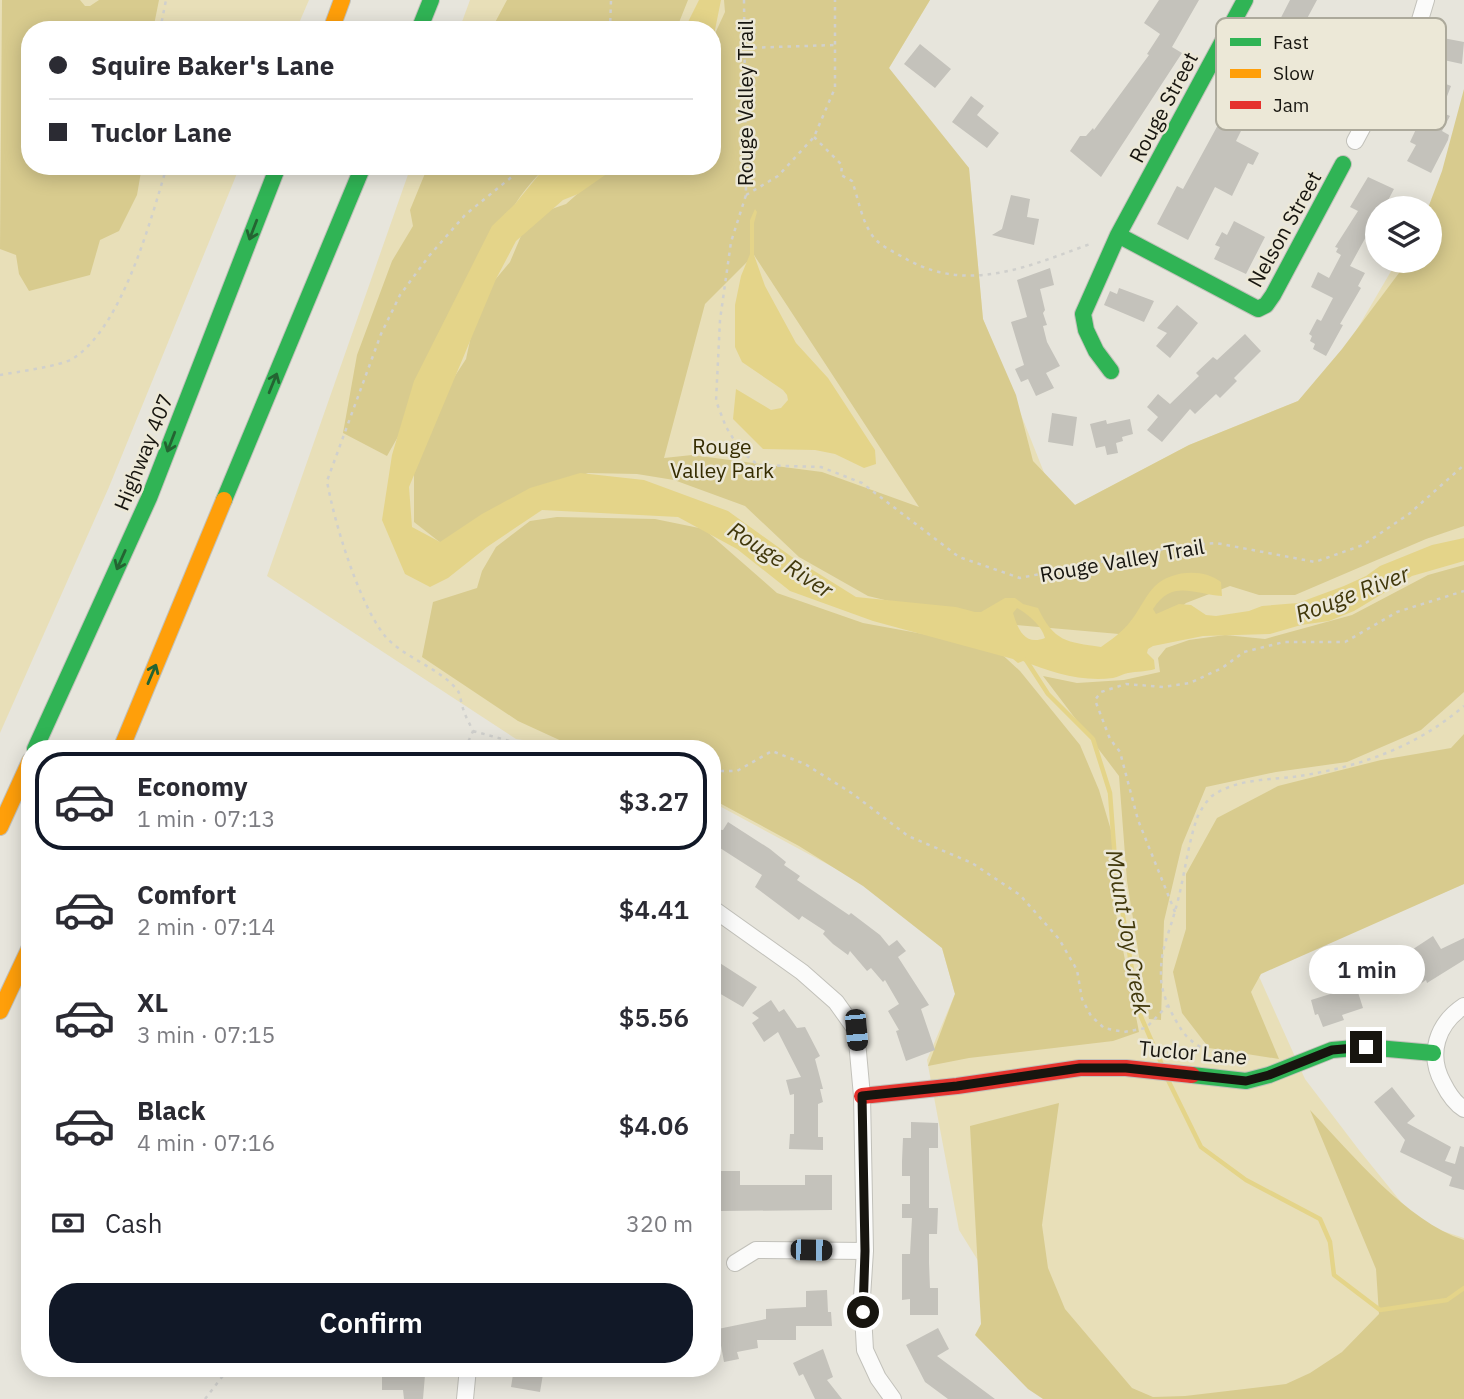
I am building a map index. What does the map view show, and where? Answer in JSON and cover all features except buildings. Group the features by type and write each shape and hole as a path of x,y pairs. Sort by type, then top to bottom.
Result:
{"main road":[{"path":"334,21 342,0"},
{"path":"423,21 431,0"},
{"name":"Rouge Street","path":"1235,18 1245,0"},
{"name":"Rouge Street","path":"1111,371 1086,330 1083,314 1118,235 1216,54"},
{"name":"Nelson Street","path":"1118,235 1258,309 1266,305 1273,295 1343,164"},
{"name":"Highway 407","path":"39,740 149,498 275,175"},
{"path":"125,740 359,175"},
{"path":"0,827 21,781"},
{"path":"0,1011 21,966"},
{"name":"Tuclor Lane","path":"862,1096 957,1086 1080,1068 1126,1068 1246,1081 1332,1050 1366,1047 1433,1053"}],"street":[{"path":"1421,18 1426,0"},
{"path":"1355,141 1361,130"},
{"path":"721,914 802,972 836,1002 856,1030 862,1096 865,1251 862,1297 865,1350 878,1378 893,1399"},
{"path":"1464,1006 1453,1013 1441,1031 1433,1053 1437,1074 1457,1105 1464,1109"},
{"path":"735,1263 756,1250 865,1251"},
{"path":"465,1399 467,1377"}],"path":[{"path":"162,21 166,0"},
{"path":"610,21 611,0"},
{"name":"Rouge Valley Trail","path":"744,0 746,195 730,242 720,320 716,401 726,427 741,451 758,465 821,467 862,483 959,557 1020,578 1179,546 1216,543 1315,562 1363,545 1409,514 1464,466"},
{"path":"746,195 778,177 814,137 835,88 835,0"},
{"path":"745,48 835,45"},
{"path":"814,137 842,165 841,175 852,181 864,220 876,240 923,268 957,277 1007,273 1094,243"},
{"path":"0,375 72,359 102,331 125,288 164,175"},
{"path":"469,740 473,731 458,691 387,638 374,620 348,557 331,506 327,481 381,334 400,295 465,215 514,175"},
{"path":"1175,912 1138,820 1121,752 1110,739 1099,714 1095,700 1101,692 1126,684 1163,687 1190,683 1222,668 1244,652 1284,642 1345,642 1397,612 1464,591"},
{"path":"1257,1078 1253,1062 1242,1056 1224,1055 1201,1048 1185,1034 1168,1005 1161,980 1162,947 1175,912 1198,816 1211,797 1231,787 1254,781 1351,767 1394,751 1441,726 1464,706"},
{"path":"473,731 506,740"},
{"path":"721,771 737,771 772,751 805,764 853,794 908,836 972,863 1020,895 1059,939 1077,970 1082,999 1091,1016 1104,1028 1124,1032 1146,1028 1168,1005"},
{"path":"205,1399 222,1377"}],"green space":[{"path":"0,0 309,0 300,21 21,21 21,175 236,175 109,487 0,733"},
{"name":"Rouge Valley Park","path":"470,0 930,0 889,68 937,137 969,168 983,319 1047,480 1075,505 1189,445 1298,401 1336,365 1390,273 1442,273 1442,196 1437,196 1464,147 1464,884 1257,972 1305,1079 1359,1150 1418,1223 1464,1238 1464,1399 1080,1399 1028,1341 959,1230 927,1060 955,994 942,948 881,893 721,807 721,740 516,739 267,576 408,175 721,175 721,21 462,21"}],"shaded area":[{"path":"2,0 80,0 85,6 90,6 99,0 159,0 155,21 21,21 21,175 140,175 137,195 119,231 100,240 90,275 29,291 19,274 16,255 0,249"},
{"path":"507,0 688,0 680,21 496,21"},
{"path":"724,0 930,0 889,68 969,168 983,319 1016,395 1033,461 1075,505 1189,445 1298,401 1342,349 1399,273 1442,273 1442,196 1433,196 1464,89 1464,526 1426,539 1295,595 1259,595 1230,586 1186,603 1157,628 1119,634 972,621 868,596 799,557 745,506 674,480 637,474 588,473 512,502 446,547 414,522 414,471 433,410 466,359 479,299 510,262 529,217 566,204 599,175 721,175 721,21 725,12","holes":["754,255 919,507 822,472 692,455 664,458 705,304"]},
{"path":"424,175 538,175 505,220 411,414 387,456 343,433 357,355 392,261 413,226 410,210"},
{"path":"557,517 655,519 704,529 777,593 863,623 994,647 1020,671 1080,745 1099,790 1113,837 1110,883 1139,1032 1113,1041 969,1058 928,1066 955,994 942,948 863,886 799,846 721,804 721,740 559,740 518,721 422,657 433,602 477,588 482,571 496,547 530,521"},
{"path":"1464,565 1464,692 1421,730 1347,762 1276,772 1206,787 1182,845 1164,921 1161,1020 1149,1019 1127,881 1119,776 1043,676 1077,683 1124,680 1160,672 1158,658 1166,648 1189,640 1225,635 1265,639 1352,615 1428,575"},
{"path":"1464,734 1464,884 1261,974 1251,992 1279,1059 1209,1048 1182,1013 1173,972 1186,929 1186,874 1217,818 1278,786 1381,760 1451,748"},
{"path":"1059,1103 1042,1225 1048,1268 1065,1309 1132,1388 1153,1397 1185,1396 1286,1384 1310,1373 1342,1352 1379,1314 1376,1269 1310,1110 1401,1202 1442,1231 1464,1240 1464,1399 1043,1399 1028,1389 975,1335 981,1324 970,1126"}],"water":[{"path":"699,0 721,0 717,21 688,21"},
{"name":"Rouge River","path":"539,175 605,175 578,194 563,200 516,241 496,279 409,487 412,527 440,542 482,514 530,488 580,473 644,480 728,511 792,557 856,597 956,607 975,612 981,612 1005,598 1015,598 1023,604 1038,608 1050,628 1063,638 1079,644 1101,647 1127,626 1155,586 1178,574 1197,573 1214,577 1221,582 1222,596 1176,591 1160,600 1153,609 1156,614 1179,604 1191,605 1206,615 1216,616 1249,611 1262,606 1298,603 1344,586 1380,566 1432,545 1464,538 1464,561 1412,576 1354,611 1329,621 1301,625 1270,634 1203,636 1153,646 1147,653 1154,660 1155,669 1101,679 1066,675 1023,661 1018,663 1013,659 873,621 790,591 737,549 678,517 542,510 487,547 448,578 430,587 405,574 382,520 392,455 414,381 492,226 515,204","holes":["1017,608 1038,625 1045,638 1032,640 1023,635 1013,613"]},
{"path":"755,209 754,255 765,286 796,343 828,378 875,450 876,464 864,468 835,454 815,450 763,449 733,419 736,389 771,410 781,408 788,400 783,390 742,362 735,347 735,305 741,276 750,254 750,220"}],"waterway":[{"name":"Mount Joy Creek","path":"1026,660 1048,694 1093,739 1110,793 1116,873 1139,1012 1162,1065"},
{"name":"Mount Joy Creek","path":"1168,1080 1201,1147 1246,1180 1320,1219 1330,1242 1334,1275 1380,1310 1447,1300 1464,1288"}],"traffic: fast":[{"path":"423,21 431,0"},
{"path":"1235,18 1245,0"},
{"path":"1111,371 1096,351 1086,330 1083,314 1118,235 1216,54"},
{"path":"1118,235 1258,309 1266,305 1273,295 1343,164"},
{"path":"39,740 149,498 275,175"},
{"path":"224,500 359,175"},
{"path":"1192,1075 1246,1081 1269,1075 1332,1050 1366,1047 1433,1053"}],"traffic: slow":[{"path":"334,21 342,0"},
{"path":"125,740 224,500"},
{"path":"0,827 21,781"},
{"path":"0,1011 21,966"}],"traffic: jam":[{"path":"862,1096 957,1086 1080,1068 1126,1068 1192,1075"}],"route":[{"path":"863,1312 865,1251 862,1096 957,1086 1080,1068 1126,1068 1246,1081 1269,1075 1332,1050 1366,1047"}]}
